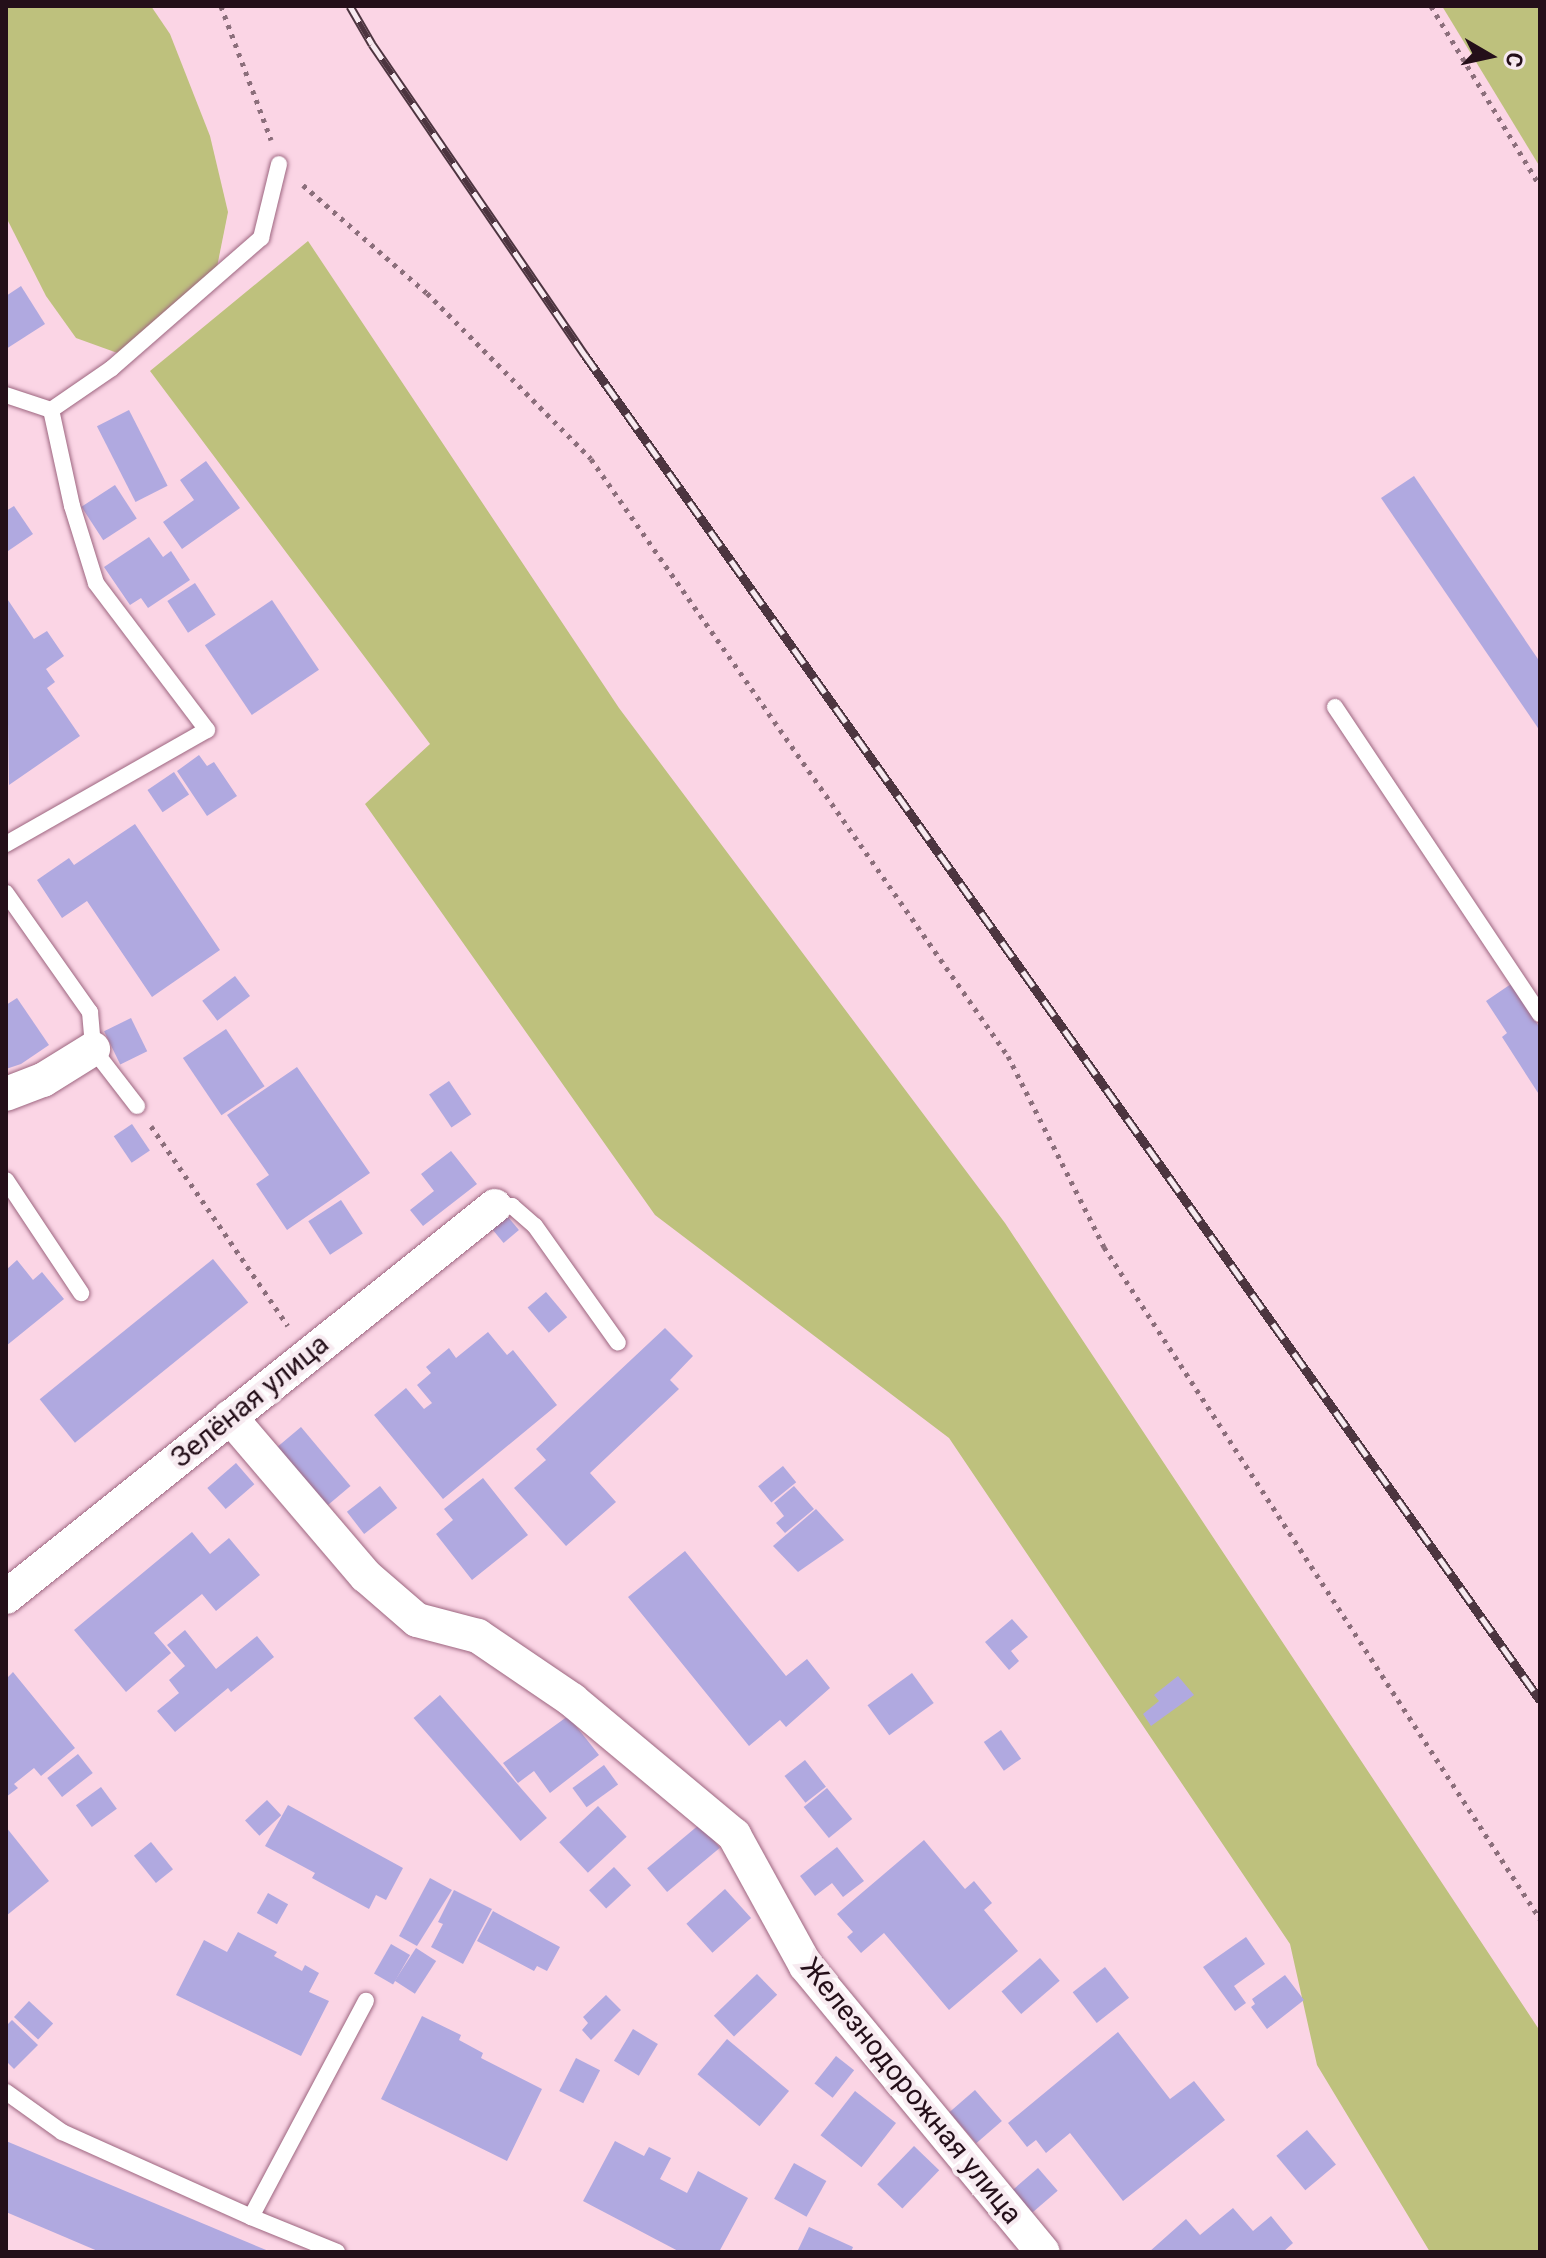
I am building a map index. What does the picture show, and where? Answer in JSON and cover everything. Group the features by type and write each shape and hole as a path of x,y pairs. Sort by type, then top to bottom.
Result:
{"street":[{"path":"6,1094 43,1080 93,1049"},
{"name":"Зелёная улица","path":"6,1597 495,1206"},
{"name":"Железнодорожная улица","path":"230,1417 366,1576 417,1620 478,1636 490,1644 572,1700 734,1835 806,1966 1043,2252"}],"lane":[{"path":"51,410 112,368 261,238 279,164"},
{"path":"6,395 51,410"},
{"path":"6,844 207,730 96,583 72,506 51,410"},
{"path":"1335,707 1540,1014"},
{"path":"6,893 90,1012 93,1049 137,1106"},
{"path":"6,1180 81,1293"},
{"path":"495,1206 512,1206 535,1226 618,1343"},
{"path":"251,2217 366,2001"},
{"path":"6,2092 62,2132 337,2252"}],"path":[{"path":"221,6 279,164 427,293 591,459 1008,1056 1104,1247 1540,1919"},
{"path":"1431,6 1540,186"},
{"path":"137,1106 307,1355"}],"green space":[{"path":"6,6 151,6 170,34 210,136 228,212 213,287 123,355 76,338 46,296 6,217"},
{"path":"1442,6 1540,6 1540,167"},
{"path":"308,241 619,708 1005,1223 1540,2031 1540,2252 1430,2252 1317,2065 1290,1944 949,1438 655,1215 365,804 430,744 150,371"}],"building":[{"path":"21,286 45,324 6,349 6,296"},
{"path":"129,410 168,486 136,502 97,426"},
{"path":"206,461 240,508 182,549 163,522 194,500 180,480"},
{"path":"1414,476 1540,662 1540,731 1381,498"},
{"path":"115,485 137,519 103,540 81,507"},
{"path":"14,506 33,534 8,551 6,511"},
{"path":"149,537 163,557 171,551 190,580 148,608 141,598 130,605 104,567"},
{"path":"195,583 216,615 188,633 167,601"},
{"path":"6,597 34,639 47,631 64,656 46,669 55,682 47,688 80,736 9,785"},
{"path":"272,600 319,670 252,715 205,645"},
{"path":"199,755 207,766 214,762 237,796 207,816 177,771"},
{"path":"174,772 189,794 163,812 147,790"},
{"path":"135,824 220,950 152,997 87,901 62,918 37,880 69,858 74,865"},
{"path":"235,976 250,996 217,1021 202,1001"},
{"path":"1511,984 1540,1028 1540,1096 1502,1037 1507,1033 1486,1001"},
{"path":"17,998 49,1045 21,1064 6,1069 6,1005"},
{"path":"131,1018 147,1051 120,1064 104,1031"},
{"path":"226,1029 265,1086 221,1115 183,1058"},
{"path":"297,1067 370,1173 287,1230 256,1184 269,1175 227,1115"},
{"path":"449,1081 471,1114 451,1128 429,1094"},
{"path":"132,1124 150,1151 132,1163 114,1136"},
{"path":"451,1151 477,1184 423,1226 410,1210 434,1191 421,1174"},
{"path":"341,1200 363,1234 330,1255 308,1221"},
{"path":"508,1217 519,1230 504,1243 493,1230"},
{"path":"213,1259 248,1303 75,1443 40,1399"},
{"path":"17,1260 33,1280 42,1272 64,1299 6,1346 6,1270"},
{"path":"546,1292 567,1317 549,1333 528,1307"},
{"path":"665,1328 693,1356 670,1380 679,1389 590,1473 616,1502 566,1546 514,1488 546,1460 536,1449"},
{"path":"488,1332 507,1355 513,1350 557,1405 443,1499 374,1415 406,1388 424,1409 432,1403 417,1385 431,1373 426,1367 449,1348 456,1358"},
{"path":"301,1427 350,1486 327,1506 277,1447"},
{"path":"236,1463 254,1484 226,1509 207,1488"},
{"path":"783,1466 796,1482 771,1502 758,1486"},
{"path":"483,1478 528,1535 472,1580 436,1534 453,1520 444,1509"},
{"path":"380,1486 397,1508 364,1534 347,1512"},
{"path":"794,1486 814,1509 785,1533 776,1523 784,1516 774,1503"},
{"path":"816,1509 844,1540 798,1572 773,1546"},
{"path":"192,1532 210,1554 229,1538 260,1575 216,1611 202,1594 154,1633 171,1653 126,1692 74,1630"},
{"path":"685,1551 786,1676 807,1659 830,1688 786,1727 780,1720 749,1746 628,1597"},
{"path":"1012,1619 1028,1637 1011,1651 1019,1661 1009,1670 985,1642"},
{"path":"185,1630 216,1669 257,1636 274,1657 231,1692 228,1688 175,1732 157,1711 179,1693 169,1680 185,1666 167,1645"},
{"path":"13,1672 75,1748 41,1776 34,1768 14,1784 18,1788 6,1797 6,1679"},
{"path":"912,1673 934,1703 889,1735 868,1705"},
{"path":"1178,1676 1194,1695 1151,1726 1143,1714 1159,1701 1154,1695"},
{"path":"440,1695 547,1818 521,1841 414,1718"},
{"path":"568,1716 599,1755 550,1793 534,1771 518,1783 503,1763"},
{"path":"1001,1730 1021,1759 1004,1771 984,1742"},
{"path":"78,1754 93,1773 62,1797 47,1778"},
{"path":"805,1760 826,1787 805,1803 785,1776"},
{"path":"604,1765 618,1784 587,1807 572,1788"},
{"path":"101,1787 117,1809 92,1827 76,1805"},
{"path":"827,1788 852,1819 829,1838 804,1807"},
{"path":"267,1800 281,1815 259,1836 245,1820"},
{"path":"288,1805 403,1868 386,1900 376,1895 369,1909 312,1878 315,1873 265,1846"},
{"path":"598,1806 627,1837 588,1873 559,1842"},
{"path":"700,1824 720,1848 667,1892 647,1868"},
{"path":"6,1827 49,1881 6,1916"},
{"path":"924,1840 965,1889 974,1881 992,1903 984,1910 1018,1951 949,2010 884,1933 861,1953 847,1937 853,1932 837,1914"},
{"path":"151,1842 173,1869 156,1883 134,1856"},
{"path":"837,1847 864,1881 843,1897 832,1883 815,1896 800,1876"},
{"path":"614,1867 631,1885 606,1908 589,1890"},
{"path":"430,1878 452,1890 417,1946 399,1936"},
{"path":"725,1889 751,1918 712,1953 686,1924"},
{"path":"454,1890 492,1909 463,1964 431,1947 443,1924 438,1922"},
{"path":"268,1893 288,1904 277,1924 257,1913"},
{"path":"493,1911 560,1947 547,1971 537,1966 534,1971 477,1941"},
{"path":"238,1932 277,1952 274,1956 302,1971 305,1965 319,1973 309,1992 329,2001 301,2056 176,1995 204,1940 227,1952"},
{"path":"1246,1937 1265,1964 1234,1986 1246,2003 1235,2011 1203,1967"},
{"path":"391,1944 410,1955 393,1984 374,1973"},
{"path":"416,1948 436,1961 415,1994 395,1981"},
{"path":"1040,1958 1060,1981 1021,2014 1002,1991"},
{"path":"1105,1967 1129,1998 1097,2023 1073,1992"},
{"path":"757,1974 777,1995 734,2037 714,2016"},
{"path":"1285,1975 1304,2000 1267,2029 1251,2007 1255,2004 1252,1999"},
{"path":"606,1995 621,2010 591,2040 582,2030 588,2023 583,2017"},
{"path":"29,2001 53,2024 38,2040 14,2017"},
{"path":"422,2016 461,2035 459,2040 483,2053 481,2058 542,2089 507,2161 381,2099"},
{"path":"12,2020 38,2045 14,2069 6,2061 6,2026"},
{"path":"633,2029 658,2044 639,2076 614,2061"},
{"path":"1118,2032 1170,2099 1194,2081 1225,2120 1123,2201 1070,2133 1046,2153 1036,2140 1027,2147 1008,2123"},
{"path":"727,2039 789,2091 759,2126 697,2074"},
{"path":"836,2056 854,2070 833,2098 814,2084"},
{"path":"576,2058 600,2070 583,2103 559,2091"},
{"path":"975,2090 1002,2121 976,2143 949,2112"},
{"path":"855,2091 896,2123 861,2167 821,2135"},
{"path":"1307,2130 1336,2164 1305,2190 1276,2156"},
{"path":"6,2141 271,2252 100,2252 6,2212"},
{"path":"615,2141 644,2156 649,2147 671,2158 660,2179 687,2193 698,2171 748,2198 719,2252 680,2252 583,2201"},
{"path":"914,2146 939,2170 902,2208 877,2184"},
{"path":"794,2163 826,2181 806,2217 774,2199"},
{"path":"1038,2168 1058,2191 1031,2214 1012,2191"},
{"path":"1233,2208 1253,2231 1271,2216 1293,2243 1283,2252 1149,2252 1186,2219 1200,2235"},
{"path":"809,2227 853,2247 851,2252 797,2252"}],"railway":[{"path":"350,6 372,44 585,355 1540,1700"}]}
